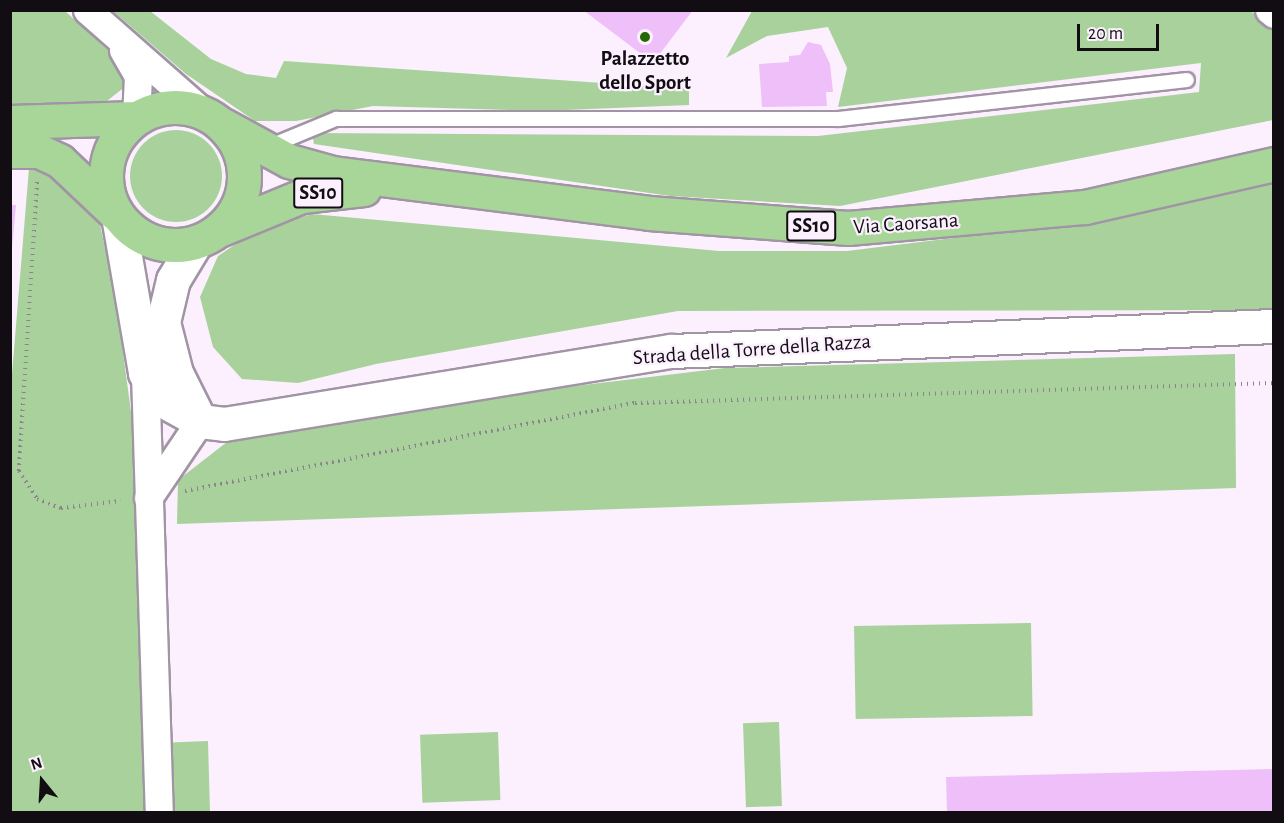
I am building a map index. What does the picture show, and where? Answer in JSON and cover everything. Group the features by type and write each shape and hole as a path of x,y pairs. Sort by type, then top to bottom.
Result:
{"main road":[{"path":"10,122 136,118 169,107 213,118 238,144 243,191 234,213 207,237 153,242 118,216 60,161 39,151 10,151"},
{"path":"118,216 108,194 107,164 120,134 136,118"},
{"name":"SS10","path":"213,118 263,149 333,173 426,187"},
{"name":"Via Caorsana","path":"426,187 649,213 848,228 1085,207 1274,164"},
{"name":"SS10","path":"207,237 302,196 426,187"}],"street":[{"path":"87,10 116,38 213,118"},
{"path":"1269,10 1274,14"},
{"path":"116,38 138,76 136,118"},
{"path":"118,216 144,373 159,813"},
{"path":"201,421 176,374 163,322 173,279 207,237"},
{"name":"Strada della Torre della Razza","path":"201,421 224,424 274,417 672,351 1274,326"},
{"path":"144,373 162,400 201,421"},
{"path":"147,498 201,421"}],"lane":[{"path":"263,149 336,119 839,119 1187,80"}],"green space":[{"path":"1249,10 1273,28 1273,120 840,206 670,196 314,144 312,133 818,136 1199,92 1201,63 838,107 847,68 828,27 767,36 726,58 752,11"},
{"path":"11,11 65,11 111,53 126,86 98,108 11,113"},
{"path":"113,11 150,11 211,59 246,74 276,78 284,61 689,89 689,105 540,111 373,106 296,121 255,121 186,74"},
{"path":"176,130 193,134 208,144 218,159 222,176 218,193 208,208 193,218 176,222 159,218 144,208 134,193 130,176 134,159 144,144 159,134"},
{"path":"39,151 99,219 116,302 149,543 157,743 208,741 210,812 11,812 11,386 30,156"},
{"path":"1273,176 1273,308 1257,310 678,311 376,364 298,383 242,379 213,347 200,297 218,256 252,233 312,214 719,251 847,251 1115,218"},
{"path":"1235,354 1236,488 177,524 178,480 236,435 450,401 725,368"},
{"path":"1031,623 1033,716 856,719 854,626"},
{"path":"779,722 782,806 746,807 743,723"},
{"path":"498,732 500,800 422,803 420,735"}],"building":[{"name":"Palazzetto dello Sport","path":"583,10 693,10 653,63"},
{"path":"808,42 821,45 830,64 833,92 826,92 827,106 762,107 759,64 789,62 789,56 800,55"},
{"path":"10,205 16,205 12,248 10,248"},
{"path":"1274,769 1274,812 947,812 946,777"}],"place":[{"name":"Palazzetto dello Sport","path":"645,37"}]}
